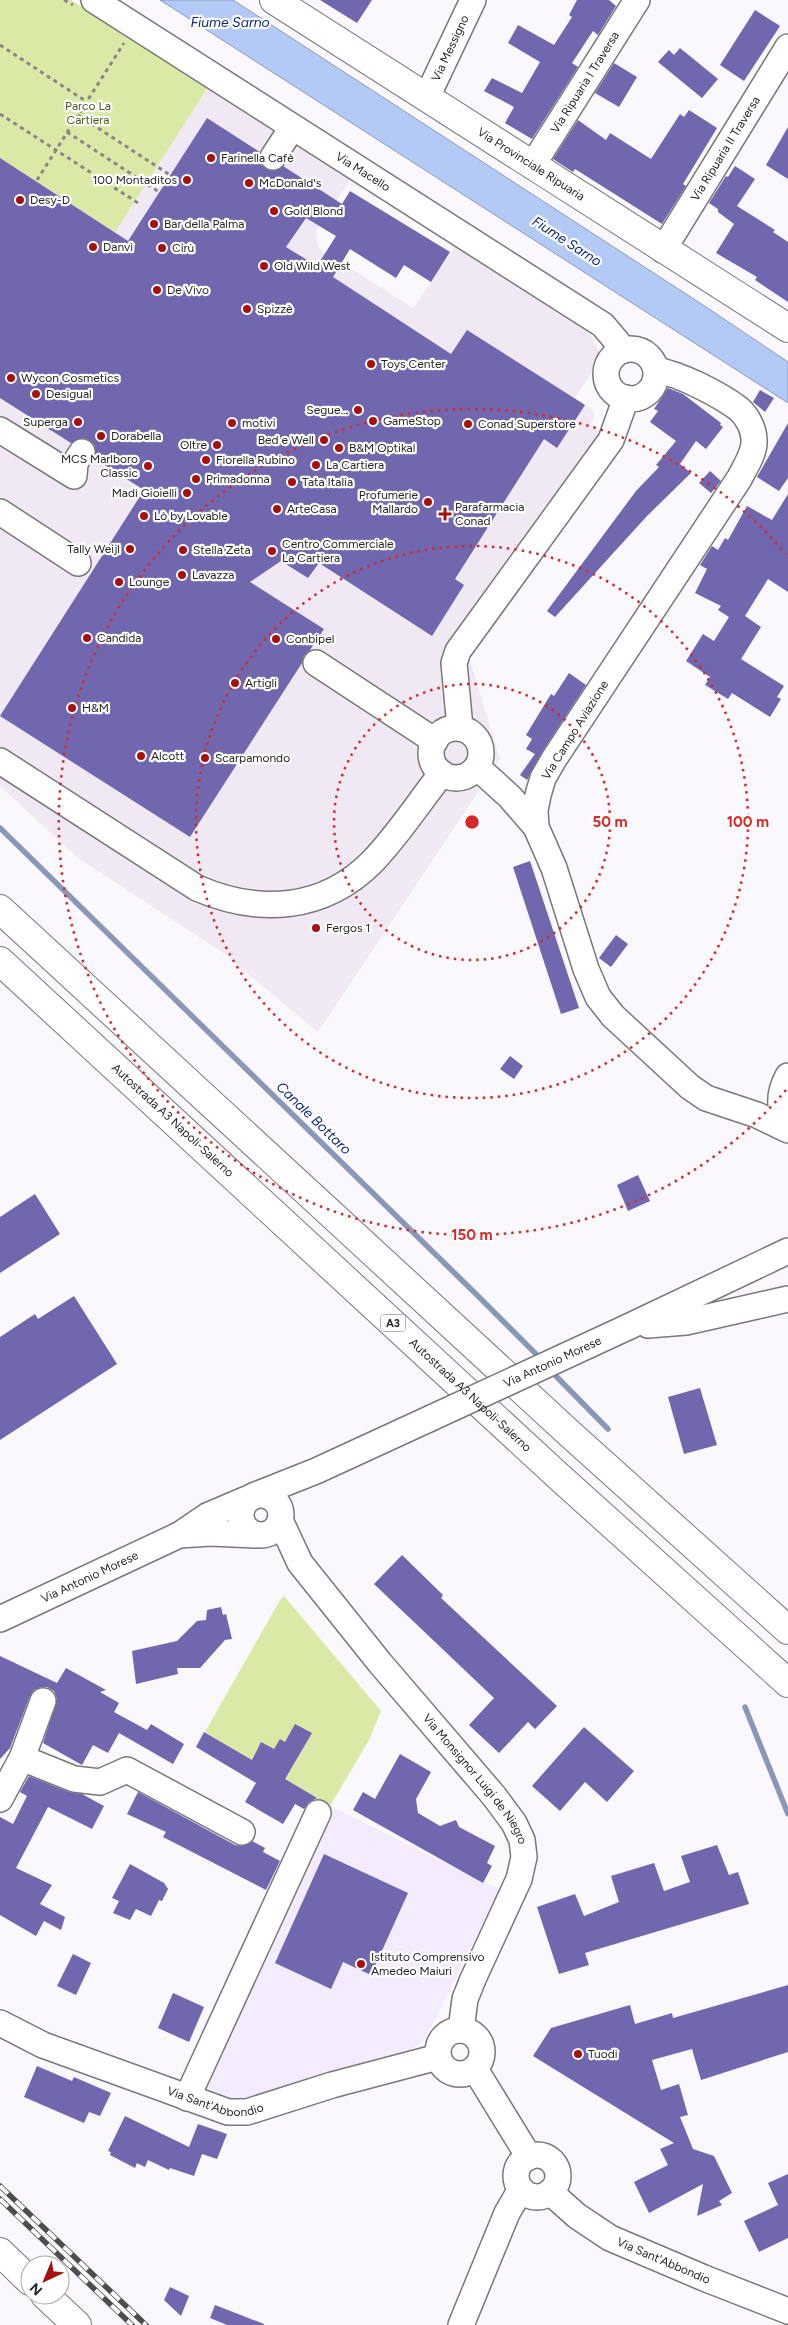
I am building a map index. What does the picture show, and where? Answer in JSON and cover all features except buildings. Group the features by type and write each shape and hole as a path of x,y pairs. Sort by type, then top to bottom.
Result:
{"main road":[{"name":"Via Provinciale Ripuaria","path":"274,0 788,328"},
{"path":"0,909 570,1434 788,1630"},
{"name":"Autostrada A3 Napoli-Salerno","path":"0,961 556,1474 788,1683"},
{"path":"0,2252 20,2271"},
{"path":"56,2305 77,2325"}],"street":[{"name":"Via Macello","path":"94,0 603,325 624,350"},
{"name":"Via Messigno","path":"427,97 473,0"},
{"name":"Via Ripuaria I Traversa","path":"532,166 637,0"},
{"name":"Via Ripuaria II Traversa","path":"663,250 788,47"},
{"path":"273,157 292,128"},
{"path":"632,349 648,355 656,370 656,378 648,392 641,397 626,398 612,390 606,375 611,360 624,350 632,349"},
{"name":"Via Campo Aviazione","path":"656,370 674,373 740,410 751,424 754,440 751,456 739,479 554,759 543,778 534,810 536,827 554,868 586,969 598,997 613,1016 690,1087 706,1098 757,1115 788,1128"},
{"path":"460,728 454,663 458,652 611,440 626,398"},
{"path":"0,430 74,476 75,463 82,452"},
{"path":"0,512 78,563"},
{"path":"316,663 435,740"},
{"path":"460,728 474,736 479,743 480,760 477,767 465,777 449,777 442,773 433,761 432,753 435,740 444,732 460,728"},
{"path":"0,761 197,888 222,898 254,905 282,905 300,901 318,896 347,882 373,861 442,773"},
{"path":"477,767 510,797 536,827"},
{"path":"738,1109 786,1079"},
{"path":"786,1079 780,1107 788,1128"},
{"name":"Via Antonio Morese","path":"0,1619 179,1535 207,1516 316,1472 788,1251"},
{"path":"628,1327 686,1322 788,1299"},
{"name":"Via Antonio Morese","path":"179,1535 211,1533 258,1535 272,1532 316,1472"},
{"path":"260,1494 273,1498 280,1509 281,1518 300,1563 258,1535 249,1532 241,1522 241,1510 250,1498 260,1494"},
{"name":"Via Monsignor Luigi de Niegro","path":"300,1563 380,1663 494,1796 514,1823 522,1840 524,1857 519,1879 465,1999 461,2030"},
{"path":"0,1799 22,1758 43,1701"},
{"path":"22,1758 74,1779 100,1782 127,1770 242,1832"},
{"path":"187,2098 318,1813"},
{"name":"Via Sant'Abbondio","path":"0,2023 44,2045 228,2112 247,2112 332,2085 438,2057"},
{"path":"454,2030 461,2030 474,2036 482,2048 482,2056 475,2069 463,2074 450,2072 440,2063 437,2050 443,2038 454,2030"},
{"path":"475,2069 529,2157"},
{"path":"529,2157 543,2157 554,2165 557,2179 550,2192 545,2196 532,2196 521,2190 516,2178 516,2171 523,2160 529,2157"},
{"path":"461,2325 507,2213 521,2190"},
{"name":"Via Sant'Abbondio","path":"550,2192 576,2216 610,2238 788,2311"}],"path":[{"path":"37,180 134,26"},
{"path":"0,45 86,102"},
{"path":"0,114 138,203"},
{"path":"78,116 170,175"},
{"path":"67,132 159,192"}],"shaded area":[{"name":"Centro Commerciale La Cartiera","path":"0,0 71,0 352,177 316,231 317,243 320,249 413,308 455,247 586,331 591,335 599,353 600,360 575,397 594,412 594,418 590,425 621,448 468,654 500,759 318,1032 222,952 78,858 0,786"},
{"name":"Istituto Comprensivo Amedeo Maiuri","path":"330,1806 500,1890 425,2039 412,2049 234,2103 203,2092"}],"green space":[{"name":"Parco La Cartiera","path":"0,0 71,0 208,87 115,232 0,158"},
{"path":"284,1596 381,1711 369,1740 330,1806 205,1732"}],"water":[{"name":"Fiume Sarno","path":"160,0 233,0 788,362 788,403"}],"waterway":[{"name":"Canale Bottaro","path":"0,828 541,1359"},
{"name":"Canale Bottaro","path":"550,1370 608,1429"},
{"name":"Canale Bottaro","path":"745,1707 788,1814"}],"railway":[{"path":"0,2186 146,2325"},
{"path":"0,2199 132,2325"}],"place":[{"name":"Farinella Cafè","path":"211,158"},
{"name":"100 Montaditos","path":"187,180"},
{"name":"McDonald's","path":"249,183"},
{"name":"Desy-D","path":"20,200"},
{"name":"Gold Blond","path":"274,211"},
{"name":"Bar della Palma","path":"154,224"},
{"name":"Danvì","path":"93,247"},
{"name":"Cirù","path":"162,248"},
{"name":"Old Wild West","path":"264,266"},
{"name":"De Vivo","path":"157,290"},
{"name":"Spizzè","path":"247,309"},
{"name":"Toys Center","path":"371,364"},
{"name":"Wycon Cosmetics","path":"11,378"},
{"name":"Desigual","path":"36,394"},
{"name":"Segue...","path":"358,410"},
{"name":"GameStop","path":"373,421"},
{"name":"Superga","path":"78,422"},
{"name":"motivi","path":"232,423"},
{"name":"Conad Superstore","path":"468,424"},
{"name":"Dorabella","path":"101,436"},
{"name":"Bed e Well","path":"324,440"},
{"name":"Oltre","path":"217,445"},
{"name":"B&M Optikal","path":"339,448"},
{"name":"Fiorella Rubino","path":"206,460"},
{"name":"La Cartiera","path":"316,465"},
{"name":"MCS Marlboro Classic","path":"148,466"},
{"name":"Primadonna","path":"196,479"},
{"name":"Tata Italia","path":"292,482"},
{"name":"Madi Gioielli","path":"187,493"},
{"name":"Profumerie Mallardo","path":"428,502"},
{"name":"ArteCasa","path":"277,509"},
{"name":"Parafarmacia Conad","path":"445,514"},
{"name":"Lò by Lovable","path":"144,516"},
{"name":"Tally Weijl","path":"130,549"},
{"name":"Stella Zeta","path":"183,550"},
{"name":"Centro Commerciale La Cartiera","path":"272,551"},
{"name":"Lavazza","path":"182,575"},
{"name":"Lounge","path":"119,582"},
{"name":"Candida","path":"87,638"},
{"name":"Conbipel","path":"276,639"},
{"name":"Artigli","path":"235,683"},
{"name":"H&M","path":"72,708"},
{"name":"Alcott","path":"141,756"},
{"name":"Scarpamondo","path":"205,758"},
{"name":"Fergos 1","path":"316,928"},
{"name":"Istituto Comprensivo Amedeo Maiuri","path":"361,1964"},
{"name":"Tuodì","path":"578,2054"}]}
